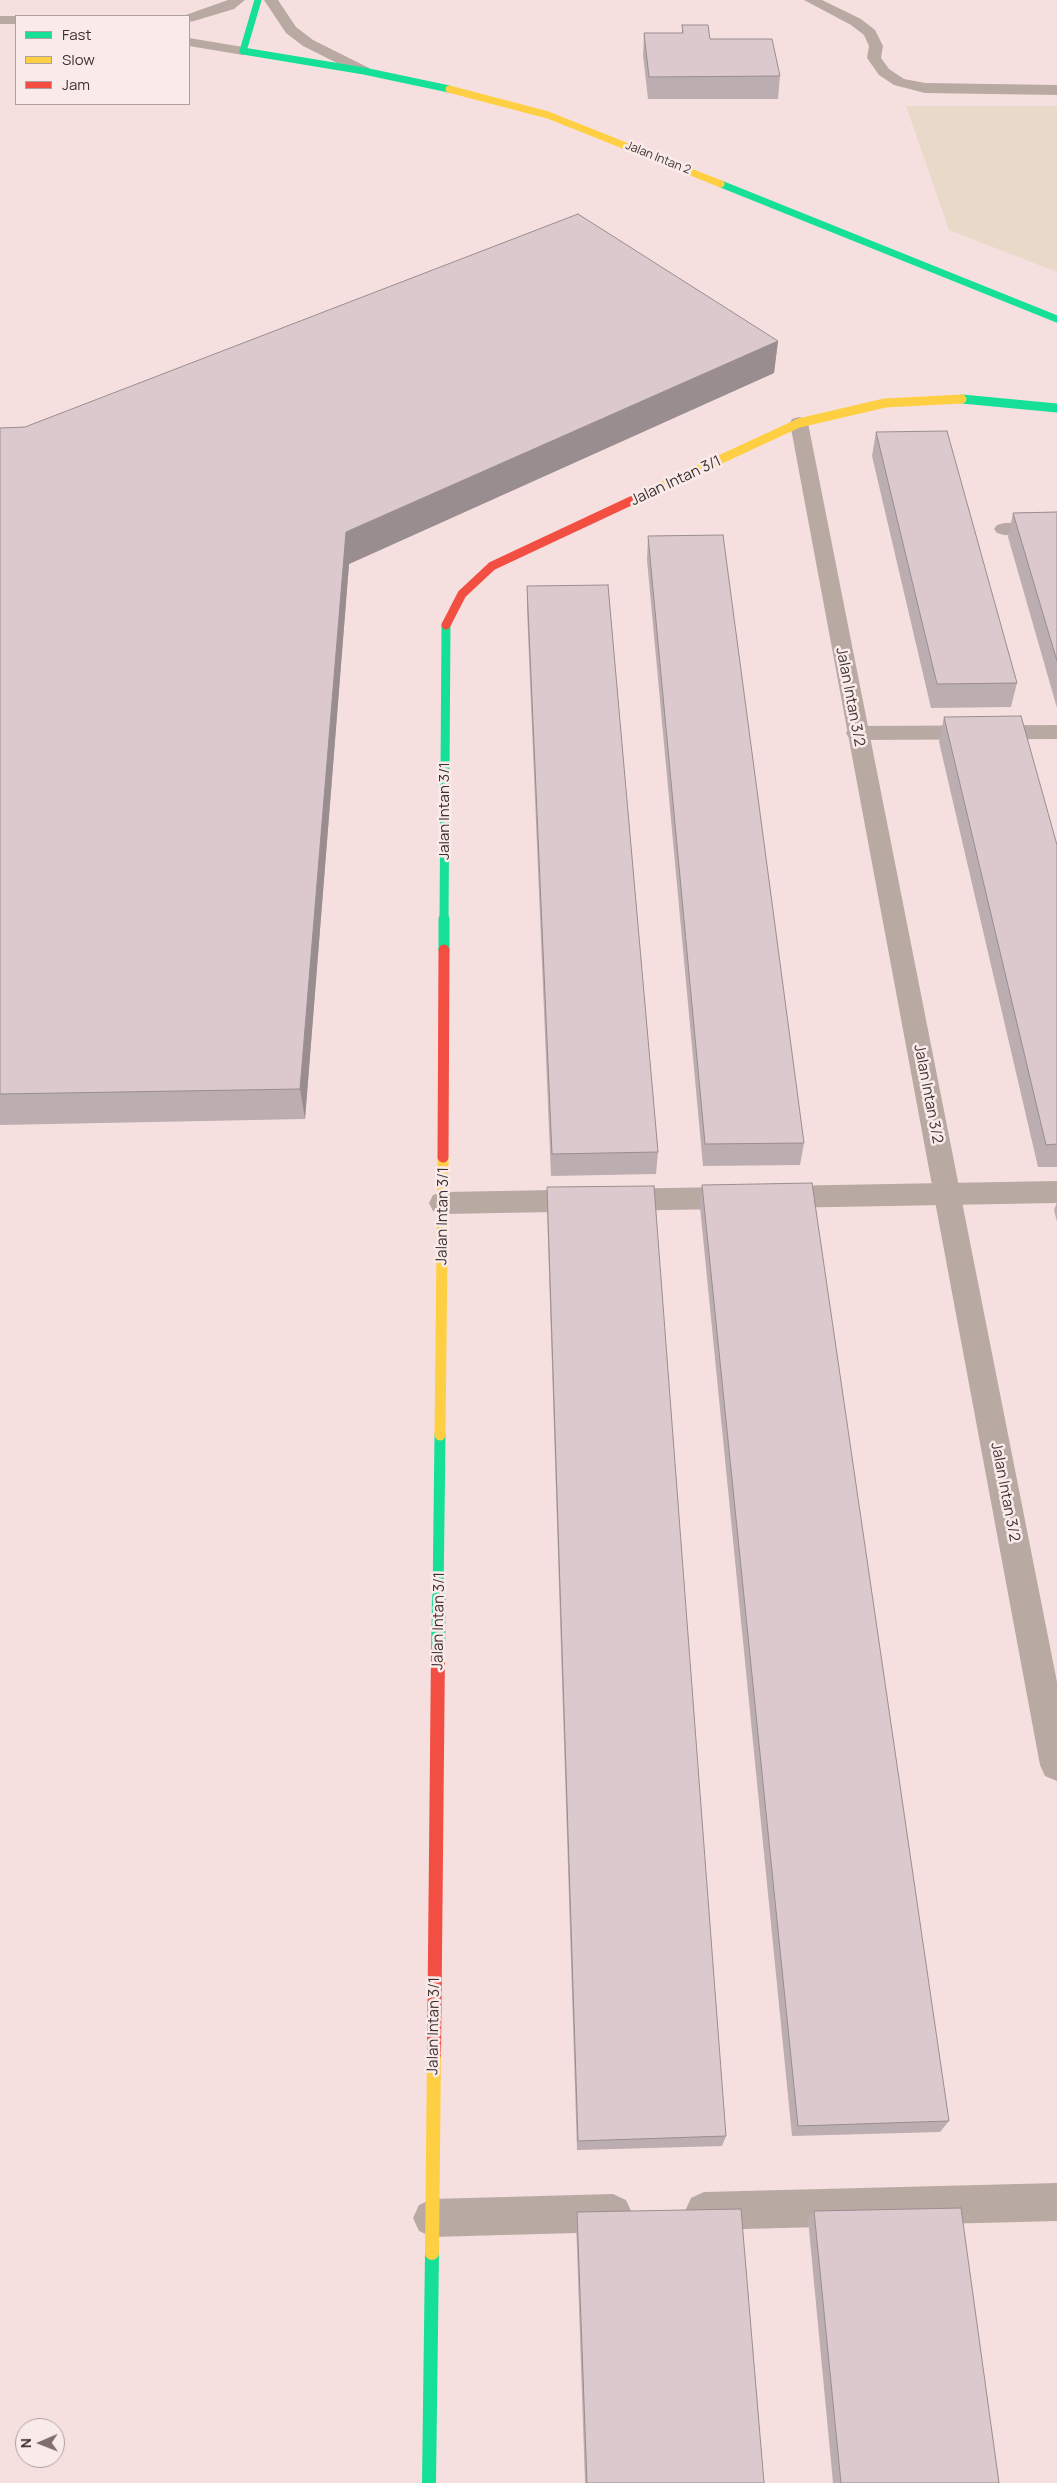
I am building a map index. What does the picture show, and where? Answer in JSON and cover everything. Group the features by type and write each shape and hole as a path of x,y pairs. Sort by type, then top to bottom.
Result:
{"street":[{"path":"190,18 229,6 238,0"},
{"path":"243,51 258,0"},
{"path":"271,0 291,30 308,43 364,71"},
{"path":"811,0 856,22 870,33 876,46 874,58 884,72 899,82 925,88 1057,90"},
{"path":"0,20 15,20"},
{"name":"Jalan Intan 2","path":"190,42 364,71 463,92 548,115 1057,320"},
{"name":"Jalan Intan 3/1","path":"429,2483 443,1203 446,623 462,594 492,566 799,424 885,403 966,399 1057,408"},
{"name":"Jalan Intan 3/2","path":"799,424 857,734 1057,1765"},
{"path":"1004,529 1057,528"},
{"path":"857,734 1057,732"},
{"path":"443,1203 1057,1192"},
{"path":"432,2218 1057,2202"}],"shaded area":[{"path":"906,106 1057,106 1057,272 949,230"}],"building":[{"path":"682,25 708,25 710,39 772,39 780,76 649,77 644,33 683,33"},
{"path":"578,214 778,341 346,532 300,1089 0,1094 0,428 25,427"},
{"path":"947,431 1017,683 937,684 876,432"},
{"path":"1057,512 1057,661 1013,513"},
{"path":"723,535 804,1143 705,1144 648,536"},
{"path":"608,585 658,1152 552,1154 527,586"},
{"path":"1021,716 1057,845 1057,1144 1046,1145 944,717"},
{"path":"812,1183 949,2121 798,2126 702,1185"},
{"path":"654,1186 726,2136 578,2141 547,1187"},
{"path":"961,2208 999,2483 841,2483 814,2211"},
{"path":"741,2209 764,2483 587,2483 577,2212"}],"traffic: fast":[{"path":"258,0 243,51 364,71 449,89"},
{"path":"721,184 1057,319"},
{"path":"962,399 1057,408"},
{"path":"444,950 446,625"},
{"path":"438,1653 440,1435"},
{"path":"429,2483 432,2253"}],"traffic: slow":[{"path":"449,89 548,115 721,184"},
{"path":"652,491 799,423 885,403 962,399"},
{"path":"440,1435 443,1157"},
{"path":"432,2253 434,2054"}],"traffic: jam":[{"path":"446,625 462,594 492,566 652,491"},
{"path":"443,1157 444,950"},
{"path":"434,2054 438,1653"}]}
